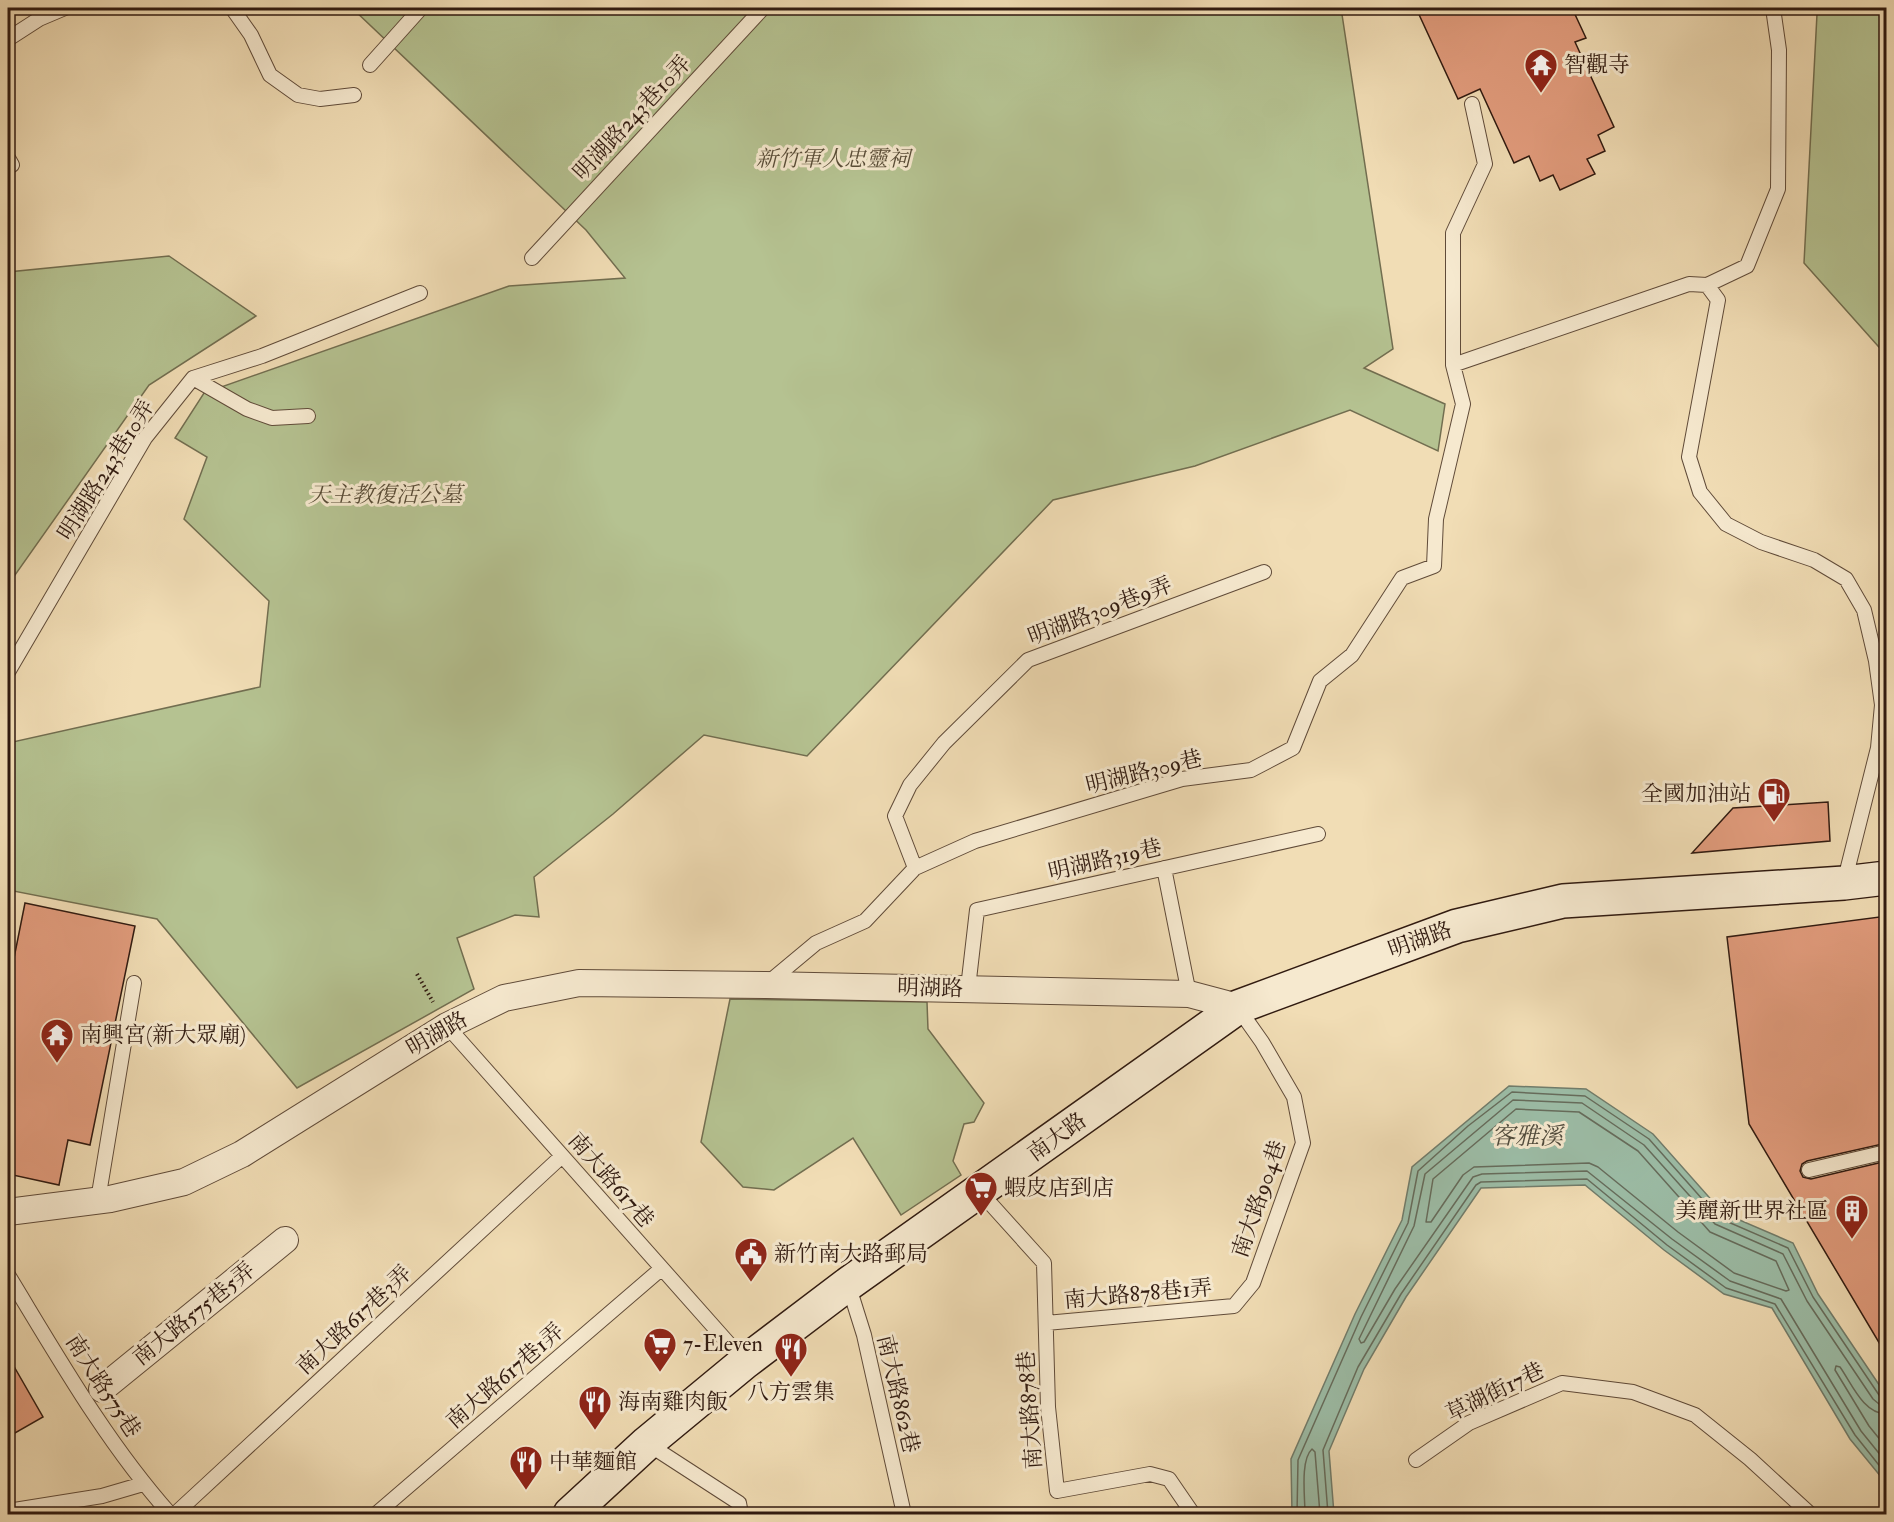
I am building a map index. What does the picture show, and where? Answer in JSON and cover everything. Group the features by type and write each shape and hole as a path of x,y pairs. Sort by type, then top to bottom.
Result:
{"main road":[{"name":"明湖路","path":"1238,1007 1457,926 1563,902 1844,883 1885,874"},
{"name":"南大路","path":"570,1515 647,1443 745,1362 848,1284 1238,1007"}],"street":[{"name":"明湖路","path":"8,1212 98,1200 184,1182 242,1154 447,1026 504,998 579,983 968,988 1188,994 1238,1007"},
{"name":"南大路575巷5弄","path":"102,1389 285,1240"}],"lane":[{"path":"8,39 39,19 65,8"},
{"path":"232,8 251,35 270,75 298,95 320,99 354,95"},
{"path":"370,65 421,8"},
{"name":"明湖路243巷10弄","path":"532,258 763,8"},
{"path":"1472,104 1485,164 1453,233 1453,365 1689,284 1707,285 1747,266 1778,189 1779,50 1773,8"},
{"path":"1707,285 1718,300 1689,457 1700,492 1726,524 1761,542 1814,560 1846,579 1864,610 1872,641 1882,705 1878,748 1844,883"},
{"path":"192,378 262,356 420,293"},
{"name":"明湖路309巷","path":"766,985 816,944 865,921 915,868 975,841 1182,779 1251,770 1293,748 1320,681 1352,656 1402,578 1434,566 1436,519 1463,404 1453,365"},
{"path":"192,378 247,409 272,418 308,416"},
{"name":"明湖路243巷10弄","path":"8,672 145,438 192,378"},
{"name":"明湖路309巷9弄","path":"915,868 895,816 910,785 944,743 1028,660 1264,572"},
{"name":"明湖路319巷","path":"968,988 977,910 1318,834"},
{"path":"1164,868 1188,994"},
{"path":"98,1200 134,983"},
{"name":"南大路904巷","path":"1234,1306 1253,1283 1303,1143 1294,1097 1263,1042 1238,1007"},
{"name":"南大路617巷","path":"447,1026 745,1362"},
{"path":"1809,1170 1887,1152"},
{"name":"南大路617巷3弄","path":"175,1515 562,1156"},
{"name":"南大路878巷","path":"980,1192 1044,1263 1048,1407 1057,1491 1150,1474 1169,1479 1193,1515"},
{"name":"南大路617巷1弄","path":"376,1515 662,1269"},
{"name":"南大路575巷","path":"8,1275 87,1403 143,1484 170,1515"},
{"name":"南大路862巷","path":"848,1284 864,1335 904,1515"},
{"name":"南大路878巷1弄","path":"1046,1323 1234,1306"},
{"name":"草湖街17巷","path":"1416,1460 1469,1424 1562,1383 1633,1392 1695,1415 1750,1459 1810,1515"},
{"path":"647,1443 739,1503 741,1515"},
{"path":"8,1511 102,1496 143,1484"}],"green space":[{"path":"352,8 1341,8 1393,349 1364,368 1445,404 1438,451 1350,410 1195,466 1053,500 807,756 704,735 613,814 534,877 539,917 515,915 457,938 474,989 297,1088 157,919 8,890 8,743 260,687 269,601 184,519 207,457 175,438 204,393 509,286 625,278 586,230"},
{"path":"1815,8 1886,8 1886,355 1804,263 1817,14"},
{"path":"169,256 256,316 149,385 8,585 8,272"},
{"path":"730,999 927,1002 928,1029 984,1103 974,1122 964,1124 953,1161 961,1175 901,1215 853,1138 774,1190 743,1187 701,1142"},
{"path":"128,1508 144,1514 104,1514 104,1513"}],"water":[{"name":"客雅溪","path":"1509,1086 1586,1089 1653,1134 1723,1213 1793,1243 1818,1294 1886,1395 1886,1483 1850,1439 1772,1308 1724,1294 1664,1250 1585,1185 1481,1188 1406,1297 1364,1369 1329,1451 1334,1514 1292,1514 1291,1459 1355,1314 1402,1220 1412,1167"}],"building":[{"name":"智觀寺","path":"1416,8 1572,8 1586,38 1575,42 1614,127 1598,135 1605,151 1587,159 1595,174 1560,190 1553,175 1540,181 1529,156 1514,163 1480,89 1458,99"},
{"name":"全國加油站","path":"1828,802 1830,841 1692,853 1733,808"},
{"name":"南興宮(新大眾廟)","path":"25,903 135,926 90,1145 68,1140 59,1185 8,1174 8,988"},
{"name":"美麗新世界社區","path":"1887,916 1887,1143 1807,1161 1802,1164 1800,1171 1803,1177 1811,1179 1887,1161 1887,1356 1749,1124 1727,937"},
{"path":"8,1356 43,1417 8,1437"}],"place":[{"name":"智觀寺","path":"1541,94"},
{"name":"全國加油站","path":"1774,823"},
{"name":"南興宮(新大眾廟)","path":"57,1064"},
{"name":"蝦皮店到店","path":"981,1217"},
{"name":"美麗新世界社區","path":"1852,1240"},
{"name":"新竹南大路郵局","path":"751,1283"},
{"name":"7-Eleven","path":"660,1373"},
{"name":"八方雲集","path":"791,1378"},
{"name":"海南雞肉飯","path":"595,1431"},
{"name":"中華麵館","path":"526,1491"}],"park label":[{"name":"新竹軍人忠靈祠","path":"833,159"},
{"name":"天主教復活公墓","path":"385,495"}]}
